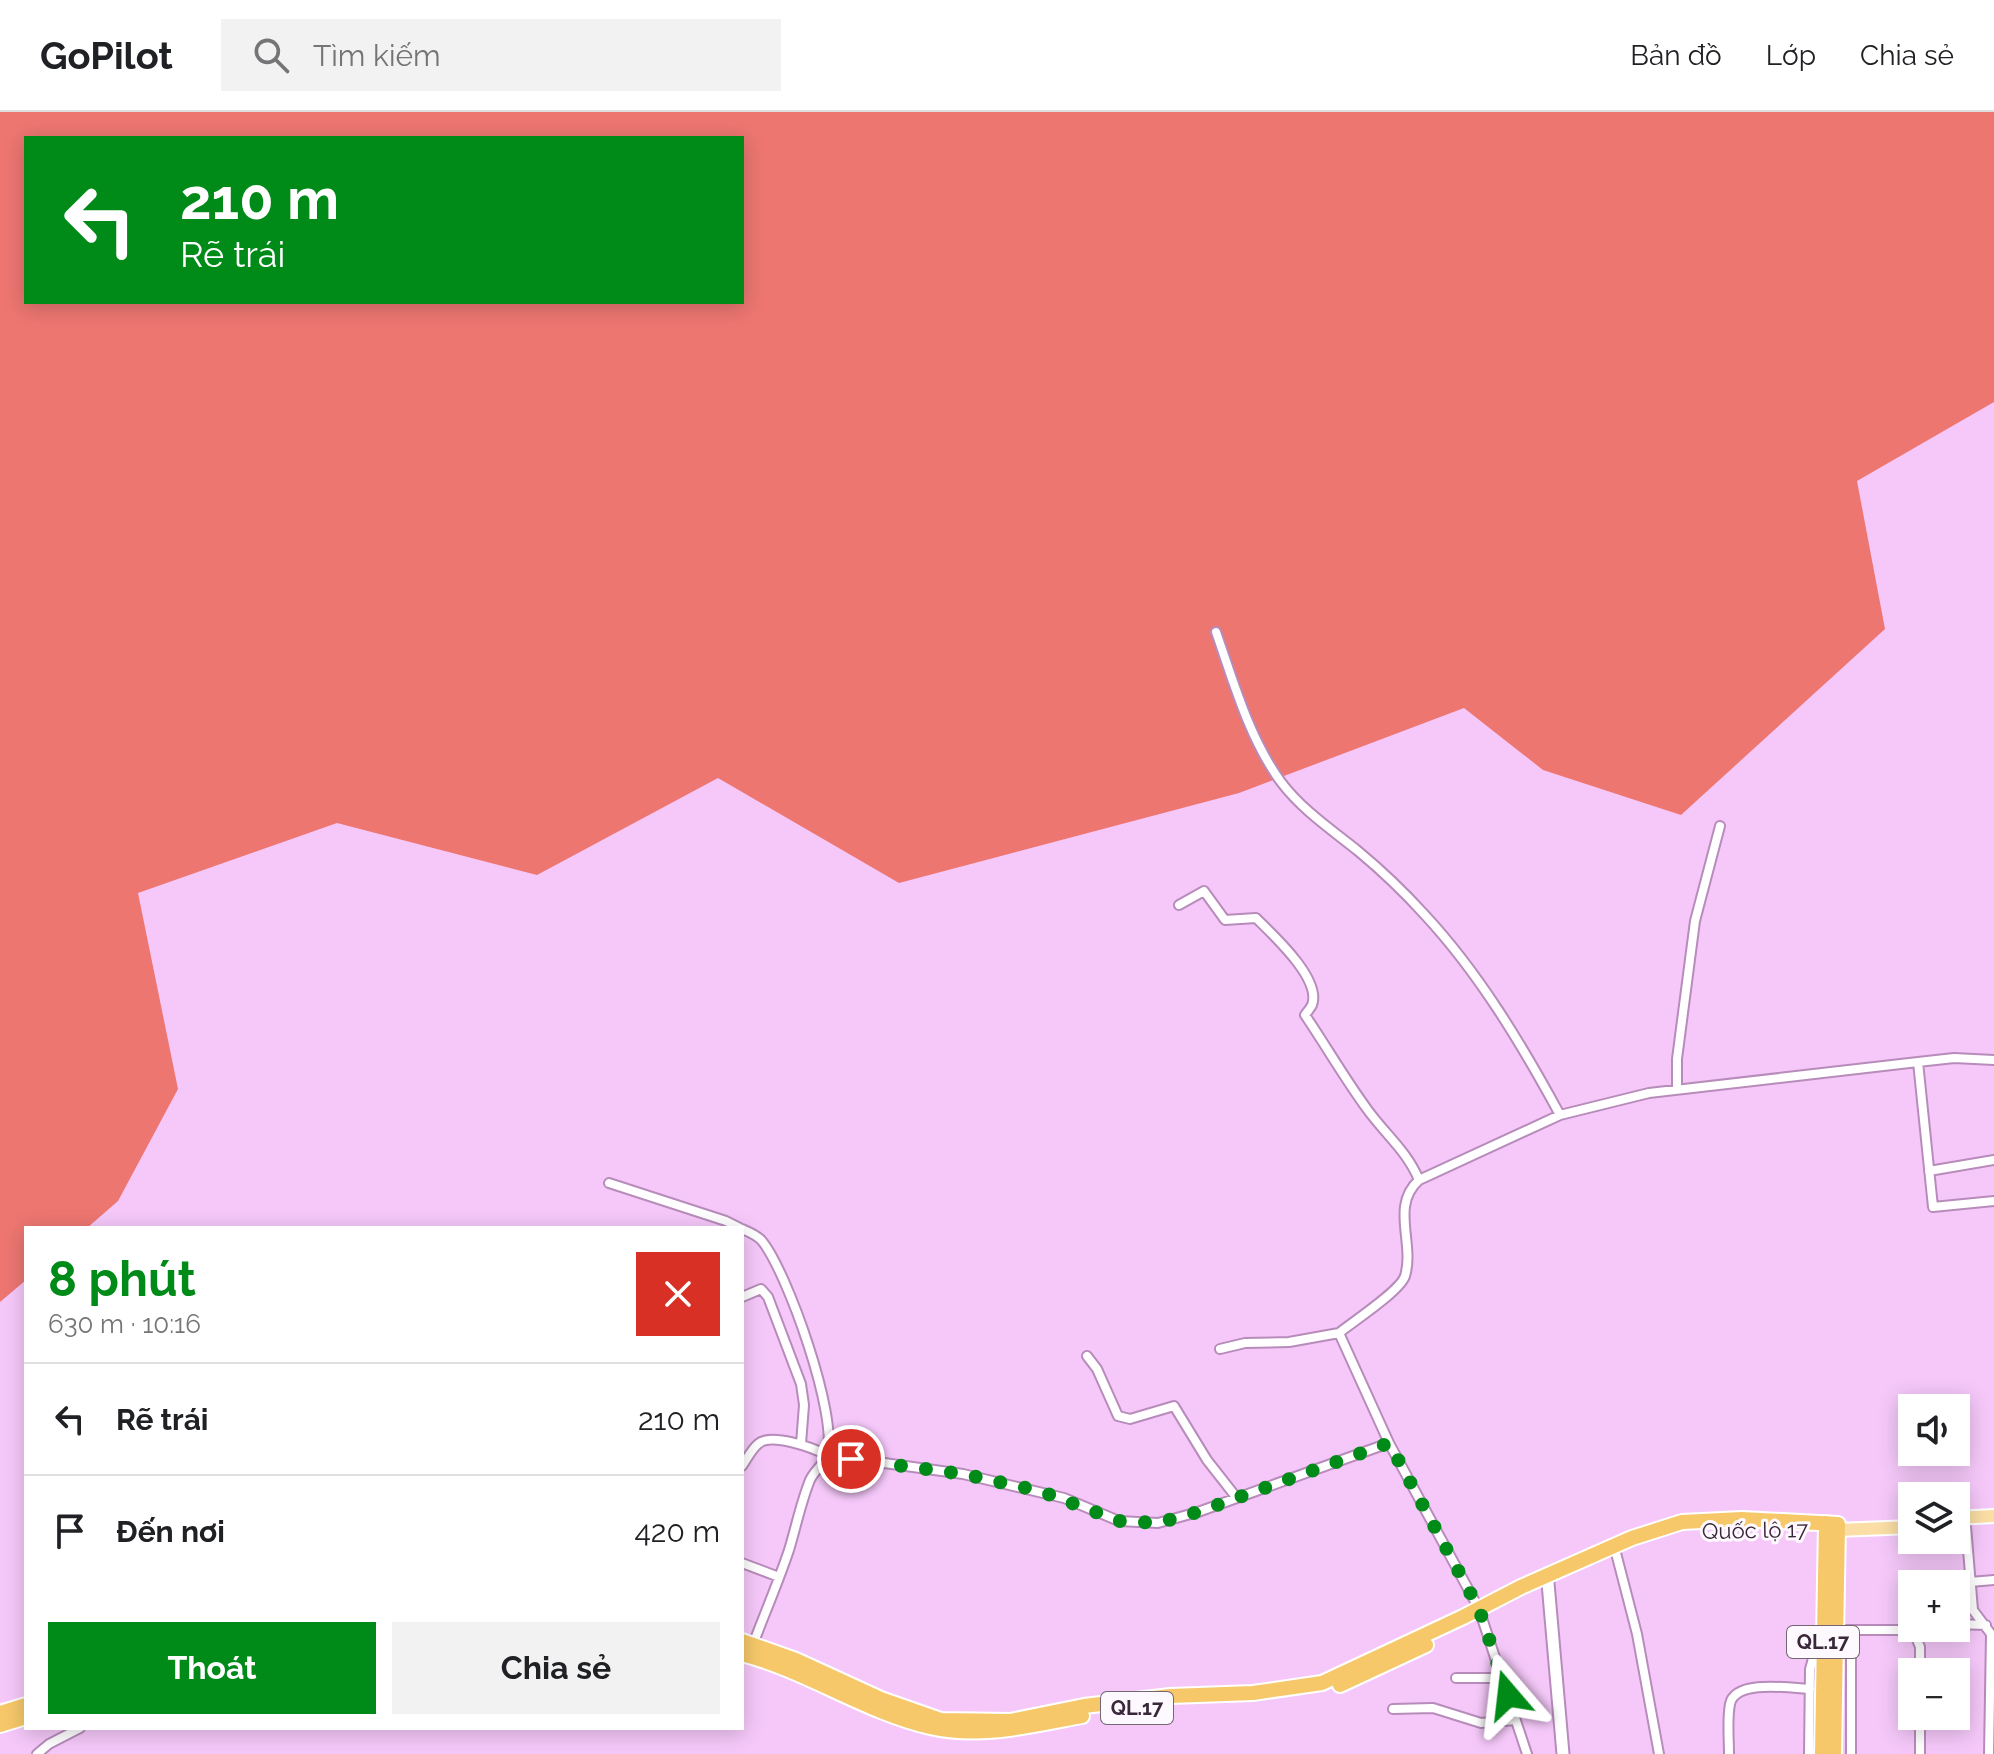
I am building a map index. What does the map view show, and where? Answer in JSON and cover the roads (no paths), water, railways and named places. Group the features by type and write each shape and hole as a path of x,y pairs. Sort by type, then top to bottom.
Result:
{"highway":[{"path":"1541,1583 1632,1538 1682,1522 1742,1519 1831,1527"},
{"name":"Quốc lộ 17","path":"1541,1583 1672,1534 1719,1527 1831,1527"},
{"name":"QL.17","path":"1831,1527 1834,1754"},
{"name":"QL.17","path":"747,1649 897,1717 931,1727 993,1731 1114,1711 1180,1704 1249,1702 1320,1693 1375,1670 1522,1590 1541,1583"},
{"name":"QL.17","path":"1822,1754 1830,1626"},
{"path":"0,1713 24,1706"},
{"path":"0,1725 24,1718"}],"main road":[{"path":"1970,1521 1994,1516"},
{"path":"1831,1527 1898,1521"},
{"path":"1970,1523 1994,1524"},
{"path":"1831,1527 1898,1527"}],"street":[{"path":"1216,632 1250,727 1282,782 1308,810 1425,914 1477,980 1532,1063 1560,1115"},
{"path":"1677,1089 1677,1059 1695,921 1720,826"},
{"path":"1179,905 1204,891 1225,920 1256,918 1286,948 1305,973 1313,992 1313,1004 1305,1015 1371,1114 1404,1151 1419,1180"},
{"path":"1220,1349 1245,1343 1289,1342 1339,1333 1394,1292 1405,1277 1403,1204 1409,1189 1419,1180 1560,1115 1677,1089 1954,1058 1994,1060"},
{"path":"1918,1062 1933,1207 1994,1201"},
{"path":"1929,1171 1994,1160"},
{"path":"609,1183 737,1226"},
{"path":"744,1230 760,1238 774,1257 794,1308 816,1371 825,1409 827,1455 811,1478 779,1577 747,1649"},
{"path":"744,1296 761,1289 768,1297 794,1362 804,1405 801,1444"},
{"path":"1339,1333 1389,1443 1481,1613 1527,1754"},
{"path":"1087,1356 1097,1369 1118,1416 1130,1419 1174,1406 1207,1460 1236,1497"},
{"path":"744,1463 759,1442 801,1444 827,1455 963,1474 1040,1491 1119,1521 1158,1523 1198,1512 1389,1443"},
{"path":"1616,1553 1637,1634 1659,1754"},
{"path":"744,1564 779,1577"},
{"path":"1989,1754 1991,1634 1973,1610 1970,1582 1994,1580"},
{"path":"1541,1583 1563,1754"},
{"path":"1970,1624 1986,1625"},
{"path":"1809,1754 1810,1669 1830,1626 1898,1629"},
{"path":"1851,1658 1851,1754"},
{"path":"1456,1678 1503,1678"},
{"path":"1729,1754 1730,1703 1734,1695 1753,1688 1810,1689"},
{"path":"1393,1709 1433,1708 1481,1723 1515,1720"},
{"path":"37,1754 76,1730"},
{"path":"1920,1730 1920,1754"}]}
